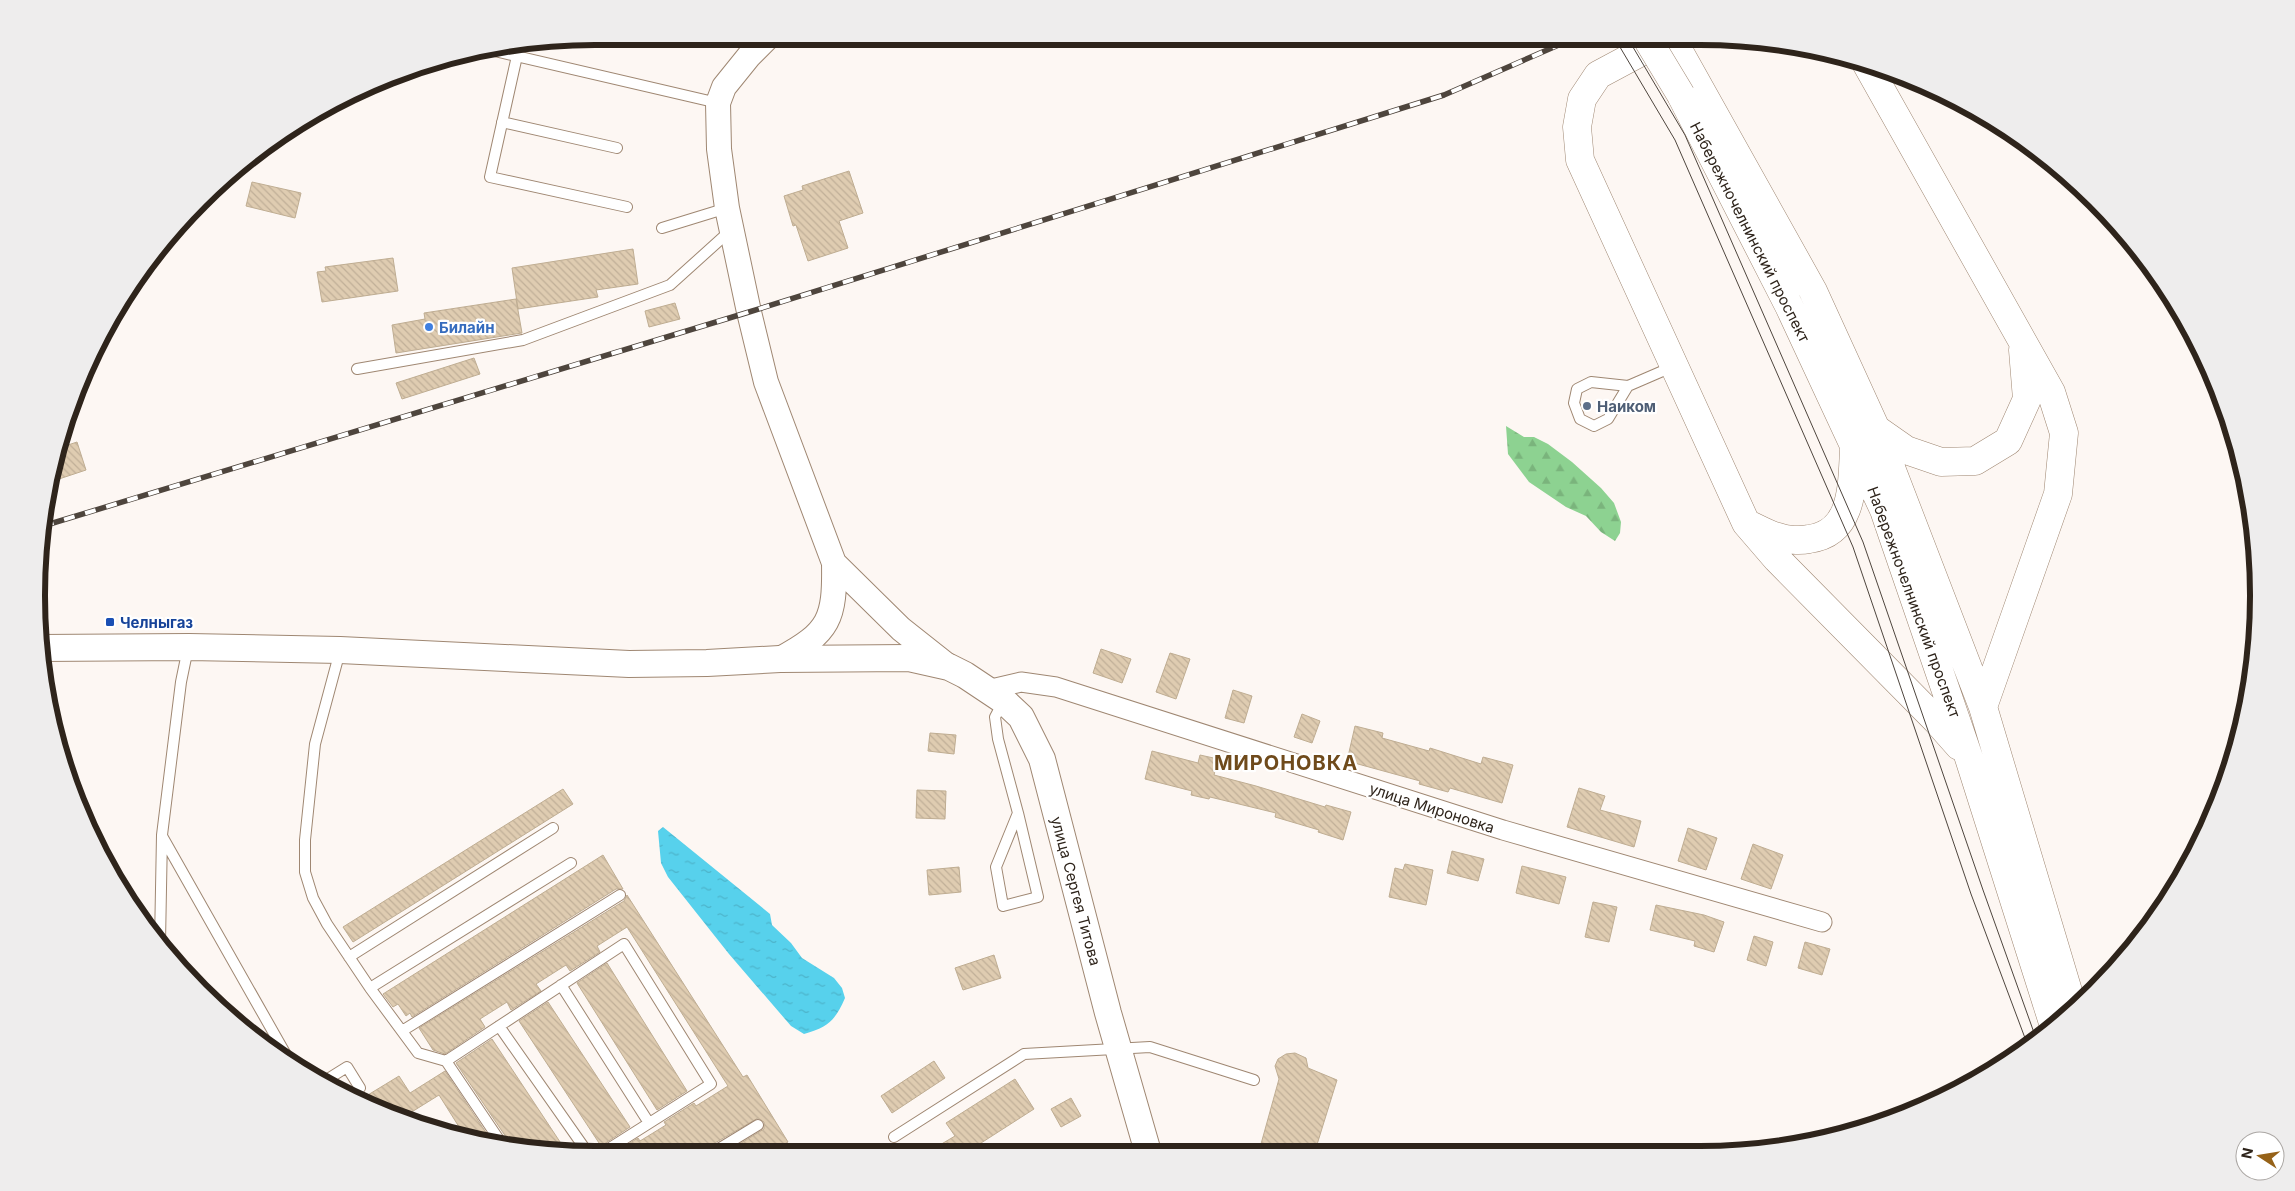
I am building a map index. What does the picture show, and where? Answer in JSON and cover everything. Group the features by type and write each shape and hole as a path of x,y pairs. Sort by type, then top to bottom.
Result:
{"main road":[{"name":"Набережночелнинский проспект","path":"1653,45 1689,89 1813,291 1876,429 1983,707 2071,1001"},
{"path":"1655,45 1598,75 1582,99 1577,126 1580,160 1746,523 1777,559 1936,720 1969,758"},
{"name":"Набережночелнинский проспект","path":"1673,45 1689,89 1884,510 1969,758 2051,1018"},
{"path":"1871,73 2050,392 2064,433 2058,494 1983,707"},
{"path":"1876,429 1906,450 1942,462 1975,461 2008,441 2027,399 2022,344"},
{"path":"1746,523 1778,538 1802,540 1823,537 1843,520 1852,487 1854,446"},
{"name":"улица Сергея Титова","path":"48,648 189,647 340,650 629,664 707,663 780,659 909,658 949,667 995,695 1021,717 1042,759 1118,1048 1146,1146"}],"street":[{"path":"760,45 724,87 718,103 719,149 729,219 766,382 834,563 831,614 815,638 780,659"},
{"path":"834,563 900,629 949,667"},
{"name":"улица Мироновка","path":"995,695 1022,682 1056,687 1503,830 1822,922"}],"lane":[{"path":"505,53 718,103"},
{"path":"517,56 490,177 627,207"},
{"path":"502,122 617,148"},
{"path":"662,228 729,219"},
{"path":"357,369 523,340 670,285 729,219"},
{"path":"1628,386 1608,419 1594,426 1580,419 1574,403 1577,389 1591,382 1628,386 1673,366"},
{"path":"160,932 162,835 181,682 189,647"},
{"path":"340,650 315,744 305,840 305,872 313,898 326,924 418,1053 446,1061 497,1136"},
{"path":"995,695 998,739 1018,813 1038,897 1003,906 996,867 1018,813"},
{"path":"349,957 554,828"},
{"path":"162,835 282,1047"},
{"path":"370,988 571,864"},
{"path":"402,1031 620,895"},
{"path":"446,1061 624,944 711,1084 614,1146"},
{"path":"561,985 649,1123"},
{"path":"499,1026 582,1146"},
{"path":"894,1137 1024,1054 1150,1047 1254,1080"},
{"path":"330,1077 347,1067 360,1088"},
{"path":"724,1146 758,1125"}],"green space":[{"path":"1506,426 1524,437 1534,437 1548,444 1601,488 1614,503 1621,522 1620,533 1615,541 1601,532 1586,516 1566,507 1529,482 1508,454"}],"water":[{"path":"663,827 770,914 772,925 791,943 802,958 834,978 842,988 845,998 830,1022 819,1029 804,1034 791,1026 729,954 668,877 661,863 658,831"}],"building":[{"path":"849,171 863,213 839,221 848,248 808,261 796,225 793,226 784,196 803,190 802,186"},
{"path":"252,182 301,193 295,218 246,206"},
{"path":"633,249 638,284 596,290 598,297 518,309 512,268"},
{"path":"393,258 398,291 322,302 317,272 326,271 325,267"},
{"path":"516,299 522,333 396,353 392,325 425,319 424,313"},
{"path":"675,303 680,319 649,327 645,311"},
{"path":"474,358 480,374 402,399 396,383"},
{"path":"77,442 86,470 58,479 64,453 66,446"},
{"path":"1101,649 1131,659 1122,683 1093,673"},
{"path":"1170,653 1190,659 1176,699 1156,692"},
{"path":"1233,690 1252,696 1244,723 1225,718"},
{"path":"1302,714 1320,721 1312,743 1294,737"},
{"path":"1355,726 1383,733 1382,738 1429,751 1430,748 1481,764 1483,757 1513,765 1502,803 1450,788 1448,792 1419,784 1420,781 1347,761"},
{"path":"930,733 956,735 954,754 928,751"},
{"path":"1152,751 1198,763 1200,755 1218,759 1214,775 1325,807 1326,805 1351,812 1343,840 1318,832 1319,830 1275,817 1276,813 1210,797 1209,799 1191,795 1192,791 1145,779"},
{"path":"1579,788 1605,796 1600,810 1641,821 1634,847 1567,827"},
{"path":"563,789 573,804 353,942 343,927"},
{"path":"917,790 946,791 945,819 916,818"},
{"path":"1688,828 1717,838 1706,870 1678,861"},
{"path":"1753,844 1783,855 1771,889 1741,879"},
{"path":"1452,851 1484,859 1478,881 1447,873"},
{"path":"603,855 623,889 616,889 412,1017 410,1013 406,1016 398,1004 393,1007 383,994"},
{"path":"1405,864 1433,870 1426,905 1389,897 1395,868 1403,870"},
{"path":"1522,866 1566,877 1559,904 1516,893"},
{"path":"959,867 961,892 929,895 927,870"},
{"path":"627,895 743,1077 747,1075 788,1142 781,1146 736,1146 764,1129 764,1122 758,1118 710,1146 625,1146 638,1138 640,1141 666,1125 664,1122 694,1103 696,1106 728,1086 627,927 597,946 600,952 570,971 566,965 536,984 541,991 511,1010 507,1002 480,1019 485,1027 445,1054 433,1050 419,1028 624,901"},
{"path":"1593,902 1617,907 1609,942 1585,937"},
{"path":"1656,905 1704,915 1724,922 1714,952 1694,946 1695,941 1650,930"},
{"path":"1754,936 1773,942 1766,966 1747,960"},
{"path":"1805,942 1830,949 1822,975 1798,968"},
{"path":"994,955 1001,978 963,990 955,968"},
{"path":"607,963 687,1091 657,1110 577,983"},
{"path":"548,1002 630,1127 601,1146 519,1021"},
{"path":"492,1039 562,1145 507,1138 456,1063"},
{"path":"1295,1053 1306,1058 1308,1068 1337,1080 1317,1146 1262,1146 1261,1144 1279,1079 1275,1066 1278,1059 1286,1054"},
{"path":"934,1061 945,1078 892,1113 881,1096"},
{"path":"445,1071 488,1135 460,1129 439,1095 409,1113 367,1096 399,1076 410,1093"},
{"path":"1015,1079 1034,1109 976,1146 938,1146 955,1136 946,1123"},
{"path":"1071,1098 1081,1116 1061,1127 1051,1109"}],"tram line":[{"path":"1619,45 1675,140 1853,547 1971,894 2025,1039"},
{"path":"1632,45 1685,135 1863,542 2034,1033"}],"railway":[{"path":"50,524 749,312 1444,95 1559,45"}],"place":[{"name":"Билайн","path":"429,327"},
{"name":"Наиком","path":"1587,406"},
{"name":"Челныгаз","path":"110,622"}],"district":[{"name":"МИРОНОВКА","path":"1286,763"}]}
